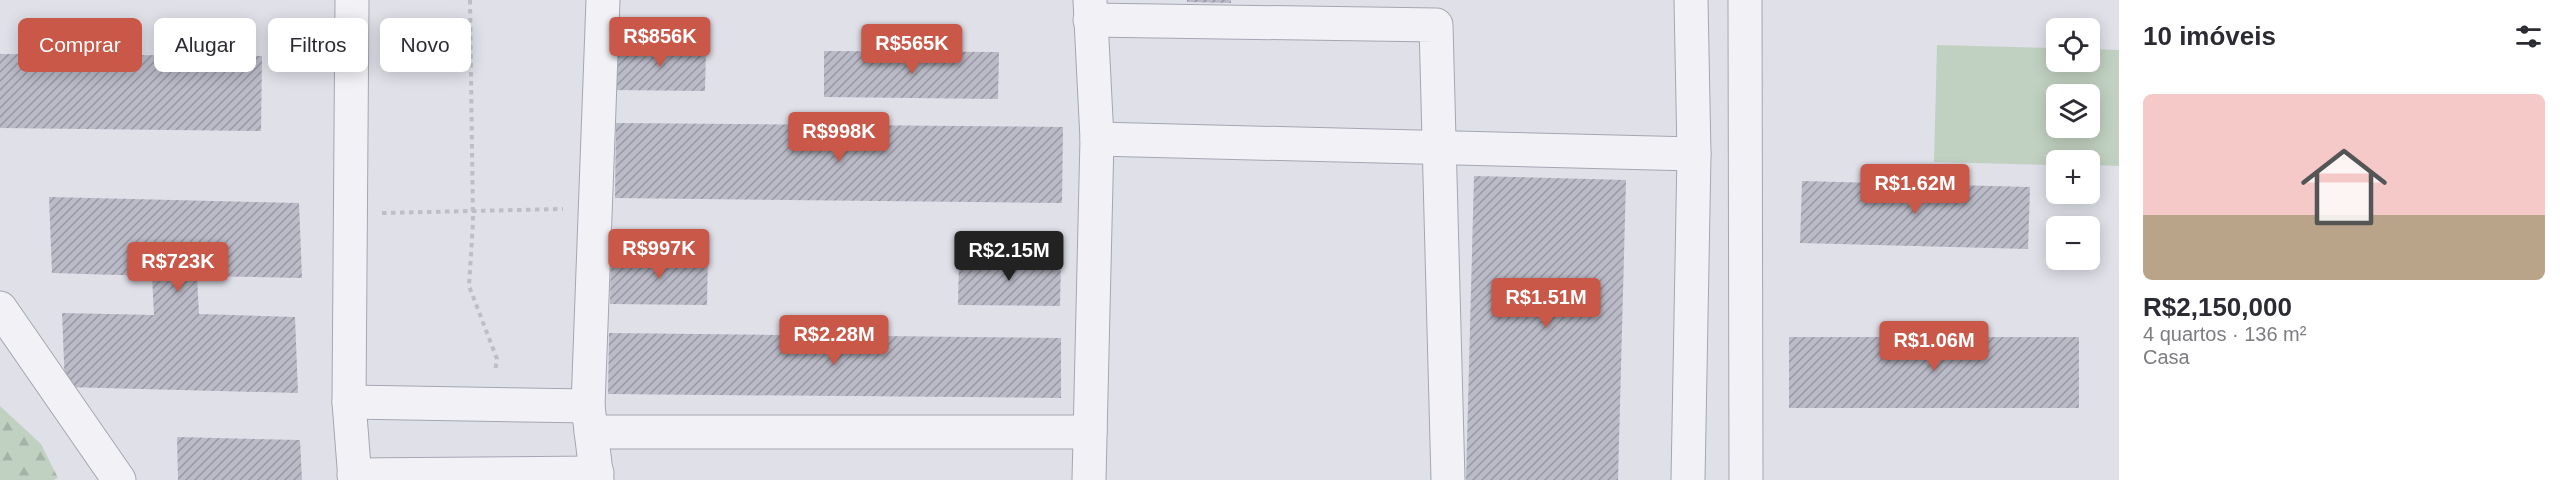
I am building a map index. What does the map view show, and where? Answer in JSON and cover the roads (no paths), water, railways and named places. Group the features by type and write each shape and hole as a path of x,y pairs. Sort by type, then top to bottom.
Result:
{"lane":[{"path":"352,0 349,402 355,478 597,477 589,419 603,0"},
{"path":"1688,480 1695,154 1691,0"},
{"path":"1745,0 1746,480"},
{"path":"1089,480 1097,139 1090,10 1436,25 1448,480"},
{"path":"1097,139 1695,154"},
{"path":"0,308 119,480"},
{"path":"349,402 490,404 589,419 1090,432"}]}
